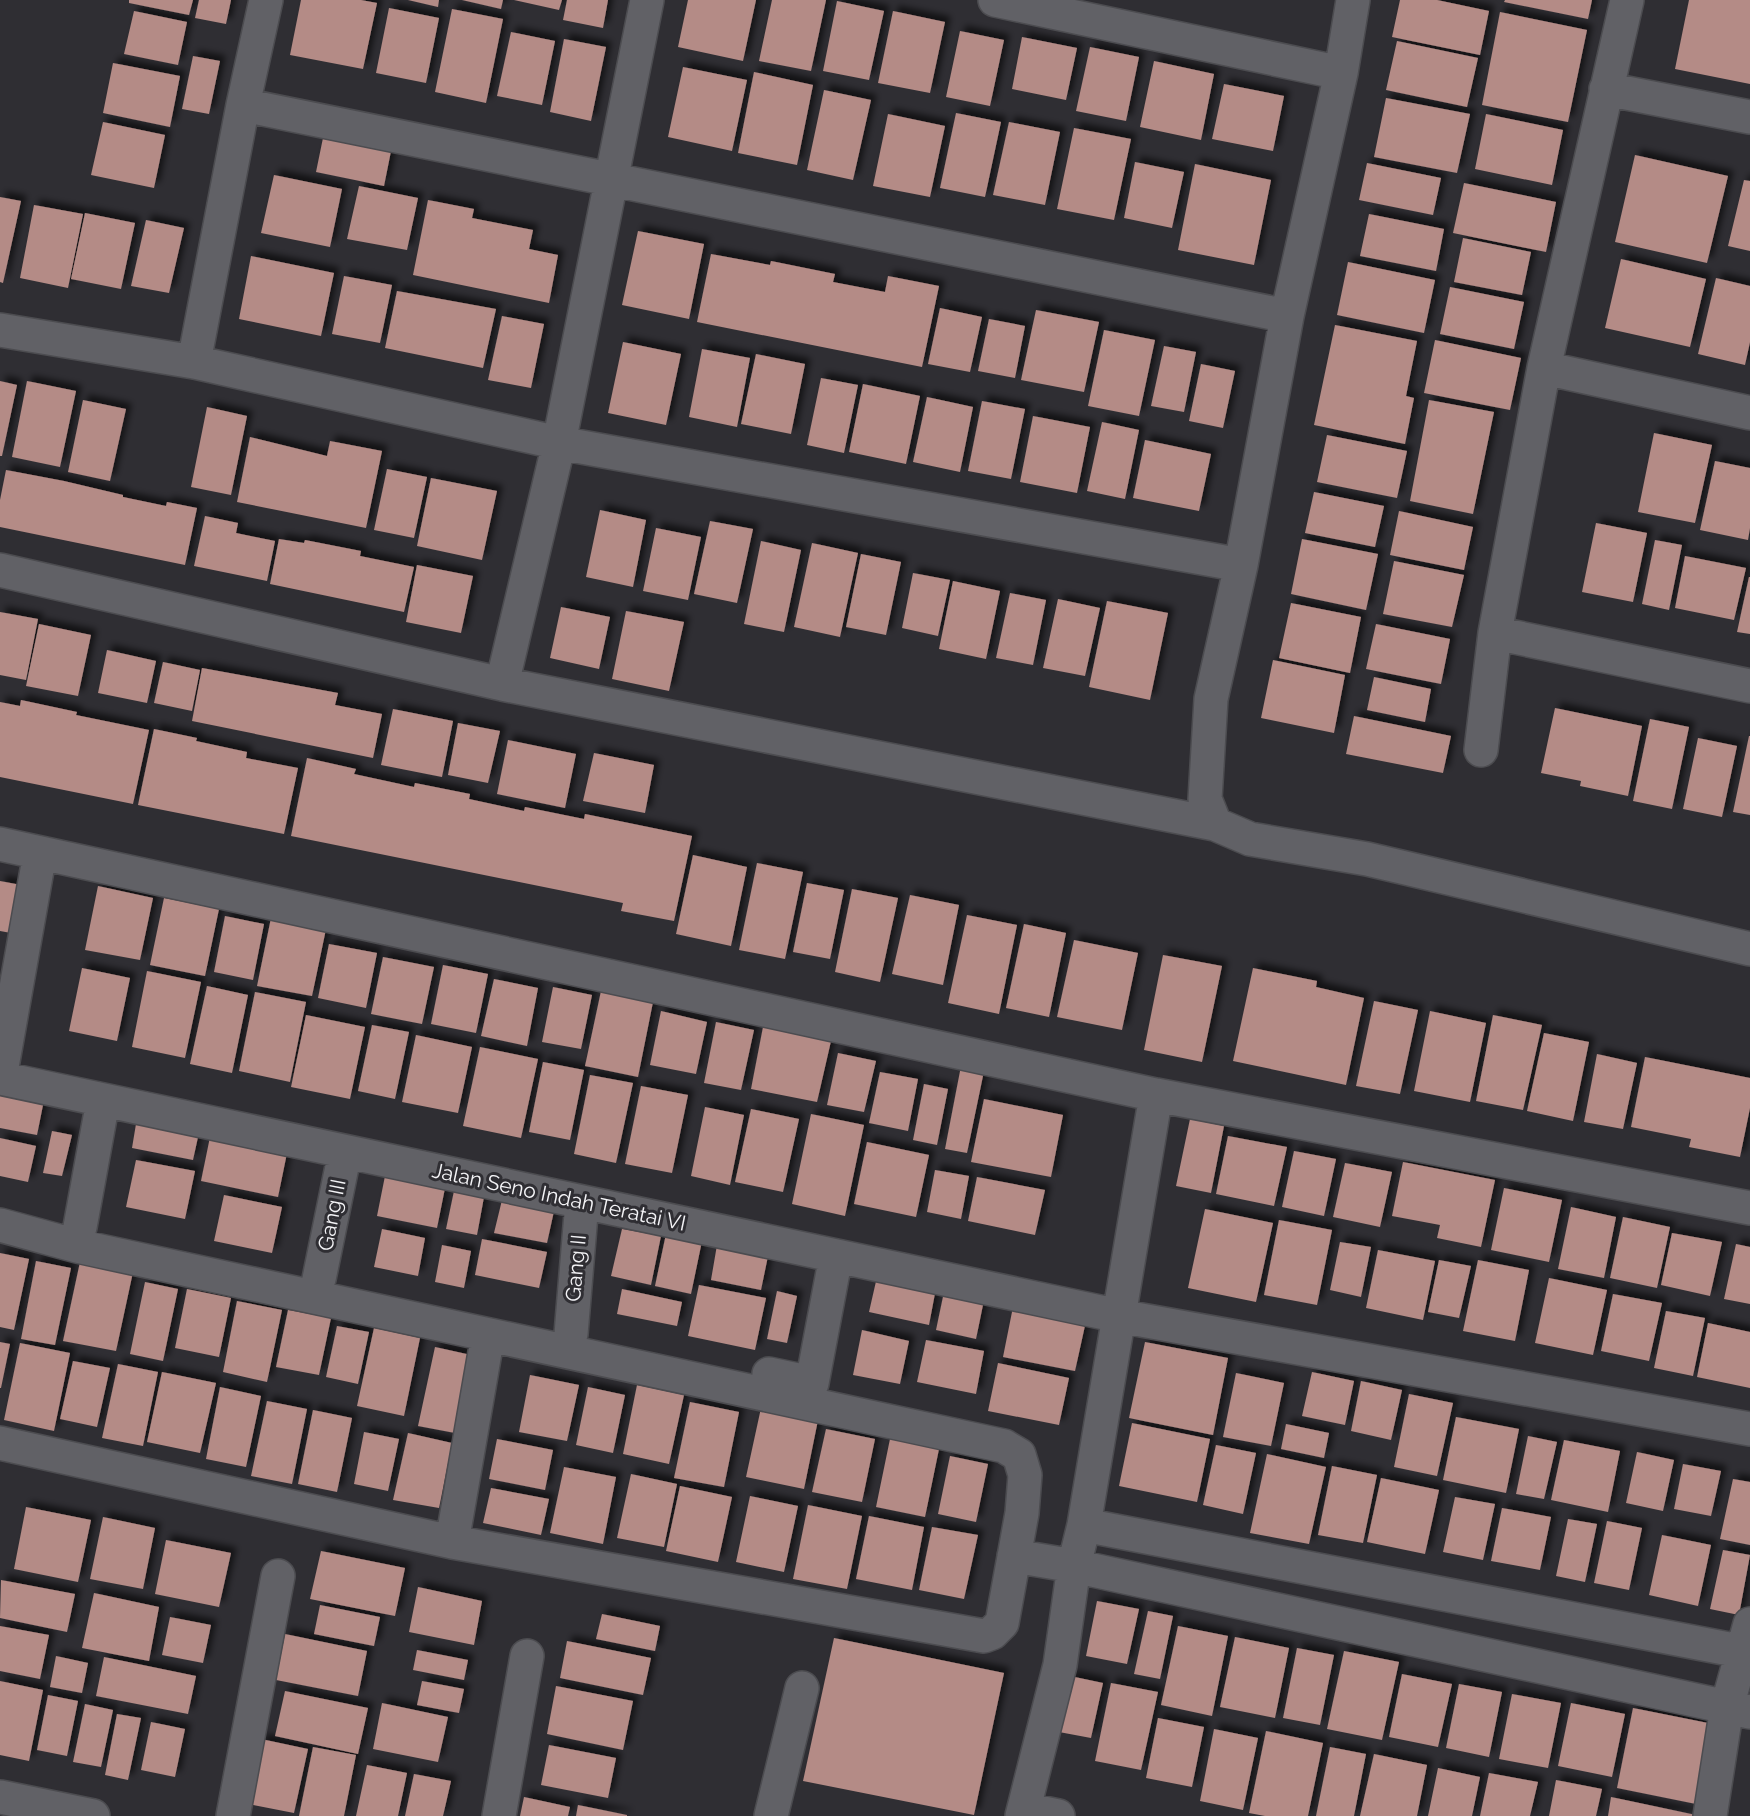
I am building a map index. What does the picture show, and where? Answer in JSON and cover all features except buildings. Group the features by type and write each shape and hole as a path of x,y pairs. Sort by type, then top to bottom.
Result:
{"street":[{"path":"194,362 243,105 266,0"},
{"path":"502,684 559,443 647,0"},
{"path":"995,0 1341,73"},
{"path":"1215,824 1205,799 1211,699 1240,565 1287,316 1341,73 1353,0"},
{"path":"1481,750 1495,633 1544,368 1627,0"},
{"path":"1606,89 1750,117"},
{"path":"243,105 1287,316"},
{"path":"0,330 194,362 559,443 1240,565"},
{"path":"1544,368 1750,412"},
{"path":"0,570 502,684 1215,824 1250,839 1367,859 1750,949"},
{"path":"1495,633 1750,686"},
{"path":"0,844 1156,1095 1750,1208"},
{"path":"0,1078 40,853"},
{"name":"Jalan Seno Indah Teratai VI","path":"0,1078 1119,1316 1750,1429"},
{"path":"1058,1816 1023,1812 1060,1665 1074,1566 1084,1525 1156,1095"},
{"path":"80,1227 103,1101"},
{"name":"Gang III","path":"320,1279 345,1152"},
{"name":"Gang II","path":"571,1334 582,1202"},
{"path":"0,1205 80,1227 571,1334 812,1383 836,1256"},
{"path":"0,1225 77,1246 1004,1446 1019,1455 1025,1475 1022,1513 1002,1623 992,1633 984,1635 452,1542 0,1443"},
{"path":"452,1542 488,1335"},
{"path":"1084,1525 1748,1643 1738,1710 1710,1816"},
{"path":"1014,1556 1074,1566 1738,1710"},
{"path":"233,1816 278,1576"},
{"path":"499,1816 527,1656"},
{"path":"771,1816 802,1688"},
{"path":"0,1797 93,1816"}]}
